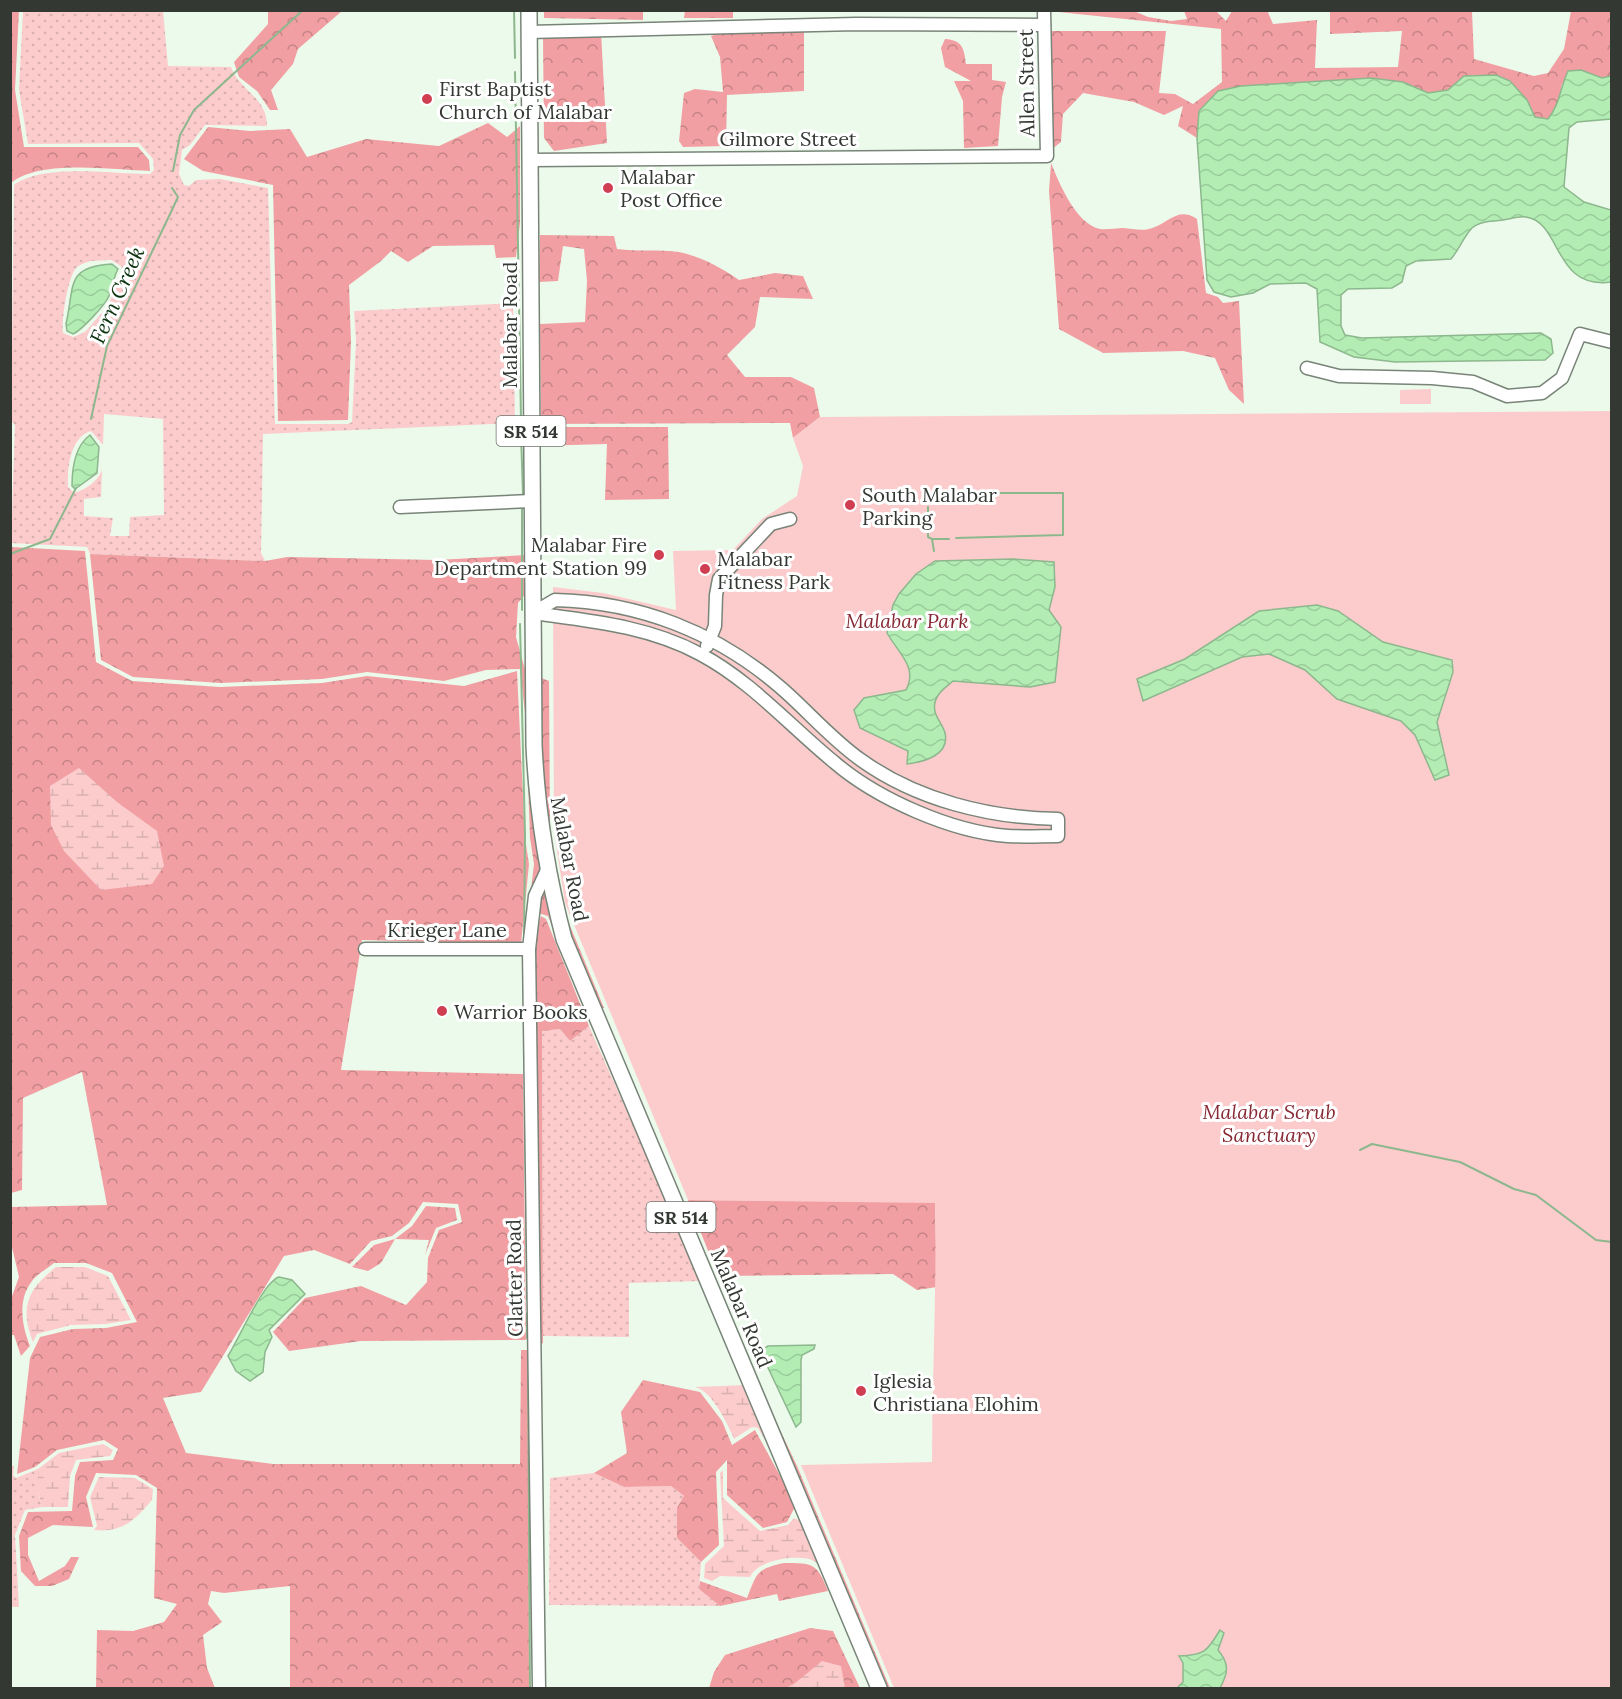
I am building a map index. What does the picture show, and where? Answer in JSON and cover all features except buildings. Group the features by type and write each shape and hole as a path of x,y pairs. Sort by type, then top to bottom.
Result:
{"main road":[{"name":"Malabar Road","path":"529,10 531,501 536,800 547,870 569,950 879,1689"}],"street":[{"name":"Allen Street","path":"1044,10 1047,156"},
{"path":"529,32 856,24 1044,25"},
{"name":"Gilmore Street","path":"529,160 1047,156"},
{"path":"1307,368 1339,376 1432,378 1473,382 1507,396 1542,393 1562,378 1580,334 1611,342"},
{"path":"400,507 531,501"},
{"path":"703,655 715,626 719,579 771,524 790,519"},
{"path":"555,600 603,602 657,615 745,659 797,702 822,729 861,760 899,783 982,812 1001,816 1058,819 1058,836 1007,836 969,829 887,797 851,776 785,717 703,655 676,642 621,625 533,613 555,600"},
{"path":"785,717 797,702"},
{"path":"887,797 899,783"},
{"name":"Glatter Road","path":"539,1689 529,948 535,896 547,870"},
{"name":"Krieger Lane","path":"365,950 529,948"}],"green space":[{"path":"19,10 15,90 24,147 138,147 149,160 150,171 58,168 24,176 11,183 11,11"},
{"path":"544,10 643,11 643,20 544,18"},
{"path":"1267,10 1273,24 1317,20 1315,68 1398,67 1402,31 1330,34 1330,11 1472,11 1474,59 1534,76 1548,73 1564,49 1571,11 1611,11 1611,76 1602,78 1581,70 1562,84 1558,105 1548,119 1535,118 1527,100 1510,81 1496,75 1464,76 1448,90 1428,93 1403,82 1200,111 1197,138 1178,126 1183,106 1164,115 1134,102 1083,93 1063,114 1061,142 1052,149 1049,31 1166,31 1159,93 1175,94 1193,104 1222,82 1221,29 1049,11 1134,11 1148,17 1171,21 1187,19 1184,11 1216,11 1226,21 1232,11"},
{"path":"23,11 163,11 168,66 231,67 240,82 263,108 266,116 267,126 205,125 190,145 182,150 179,174 184,185 189,186 196,180 220,179 268,188 275,424 348,424 352,422 356,342 354,311 513,303 515,423 263,434 261,553 265,561 90,554 87,547 11,543 15,425 11,421 14,185 27,178 60,172 150,174 154,170 153,159 139,143 28,144 19,90","holes":["111,260 121,266 122,271 108,306 85,332 73,337 63,333 68,288 77,267 91,261","104,414 163,419 164,515 130,517 129,536 110,536 113,518 84,516 84,499 101,497 102,469 95,481 83,490 74,493 68,487 69,463 78,440 91,431 103,445"]},
{"path":"268,11 342,11 298,49 293,64 271,90 278,110 270,110 257,91 239,77 234,62 268,24"},
{"path":"685,11 733,11 733,18 684,18"},
{"path":"802,30 804,33 804,91 727,95 726,146 683,147 679,141 684,93 695,89 723,92 720,57 711,36 727,31"},
{"path":"601,32 607,143 554,151 544,138 543,36"},
{"path":"945,39 956,41 962,46 966,64 992,64 992,80 1006,82 1002,97 998,146 964,148 963,101 954,81 971,81 945,67 941,48"},
{"path":"488,123 507,137 520,126 520,223 516,257 496,258 494,245 433,246 408,262 391,251 349,285 351,342 348,420 278,421 273,185 203,171 184,159 208,127 250,131 290,129 307,157 366,139 439,146"},
{"path":"1051,163 1069,202 1091,226 1100,229 1139,230 1155,227 1175,216 1185,214 1197,219 1206,293 1218,297 1223,303 1239,301 1244,404 1229,390 1215,358 1183,351 1103,353 1059,329 1049,191"},
{"path":"540,235 614,236 617,249 671,251 687,254 710,263 739,280 775,273 803,276 813,299 760,297 755,327 727,355 745,377 791,377 814,388 820,417 793,438 790,423 541,424 540,324 585,322 587,281 584,249 563,246 558,281 539,282"},
{"path":"1431,389 1431,404 1400,404 1400,390"},
{"name":"Malabar Scrub Sanctuary","path":"1611,411 1611,1688 894,1688 801,1465 932,1462 935,1203 688,1200 565,903 554,831 553,587 603,593 676,610 673,551 733,550 762,519 797,496 803,466 793,438 820,417"},
{"path":"539,427 668,427 669,499 605,500 607,444 536,446"},
{"path":"11,547 85,551 96,662 132,681 220,687 322,683 367,676 464,686 517,671 525,838 529,864 521,944 362,940 341,1070 523,1074 526,1340 361,1341 289,1351 273,1332 305,1298 361,1286 406,1305 427,1282 428,1258 439,1230 462,1222 458,1204 423,1202 409,1223 392,1236 371,1241 350,1264 314,1250 284,1256 201,1392 163,1398 186,1453 273,1464 520,1464 521,1350 528,1350 529,1688 290,1688 290,1586 224,1593 211,1591 208,1604 222,1622 203,1635 207,1668 215,1688 96,1688 97,1630 133,1631 164,1622 177,1604 154,1598 157,1488 136,1475 96,1473 86,1497 93,1527 53,1525 28,1538 28,1555 39,1581 65,1566 71,1557 79,1557 69,1579 52,1586 35,1586 21,1571 19,1536 28,1512 72,1511 75,1476 80,1462 113,1460 118,1449 104,1440 57,1450 35,1467 17,1474 30,1358 40,1337 73,1329 106,1328 137,1322 112,1273 86,1263 54,1263 34,1278 24,1296 23,1322 30,1346 21,1356 14,1335 11,1335 11,1299 19,1277 11,1243 11,1207 107,1205 82,1072 23,1098 22,1190 11,1193"},
{"path":"90,554 265,561 287,557 437,560 527,555 528,591 518,603 516,637 526,673 531,800 588,1012 548,916 538,913 525,941 534,864 530,838 526,722 520,669 486,670 444,681 367,672 322,679 220,683 133,677 101,660"},
{"path":"539,677 549,681 550,831 561,904 604,1008 599,1009 572,946 552,873 541,776"},
{"path":"79,768 117,802 157,831 164,866 152,884 101,890 64,851 51,825 50,786"},
{"path":"541,916 546,919 589,1026 570,1041 560,1029 542,1031 543,1343 539,1345 532,949"},
{"path":"589,1026 702,1281 629,1283 629,1337 543,1336 542,1030 560,1029 570,1041"},
{"path":"688,1200 935,1202 937,1287 917,1290 893,1274 718,1276"},
{"path":"426,1206 455,1208 457,1220 436,1228 425,1255 429,1240 395,1239 412,1226"},
{"path":"395,1239 381,1263 368,1271 352,1267 374,1245"},
{"path":"56,1267 85,1267 108,1276 131,1320 106,1324 71,1325 37,1334 33,1342 27,1319 29,1300 39,1283"},
{"path":"643,1380 700,1392 722,1421 732,1445 755,1430 796,1505 787,1522 763,1528 727,1495 727,1460 716,1472 719,1545 701,1562 677,1538 677,1508 684,1496 671,1486 624,1487 594,1473 627,1453 621,1412"},
{"path":"746,1385 784,1474 758,1428 752,1427 734,1439 713,1401 701,1389 695,1387"},
{"path":"764,1396 797,1466 890,1688 885,1688"},
{"path":"103,1444 113,1450 110,1456 76,1460 70,1476 68,1507 42,1507 38,1491 38,1469 59,1453"},
{"path":"10,1466 14,1466 13,1475 16,1478 38,1469 38,1491 42,1507 25,1510 15,1535 19,1607 11,1607"},
{"path":"723,1470 723,1498 760,1531 788,1525 794,1518 803,1522 823,1569 812,1560 787,1558 760,1566 750,1577 720,1576 712,1581 704,1578 705,1564 724,1546 720,1473"},
{"path":"594,1473 624,1487 671,1486 684,1496 677,1538 701,1562 699,1589 720,1606 549,1605 550,1478"},
{"path":"99,1477 135,1478 153,1489 152,1500 127,1524 112,1529 94,1530 97,1526 90,1497"},
{"path":"784,1563 802,1563 813,1566 821,1575 828,1591 779,1601 777,1594 720,1606 699,1589 700,1581 747,1598 759,1573 768,1567"},
{"path":"810,1628 833,1631 860,1688 709,1688 714,1672 725,1655"},
{"path":"822,1661 841,1666 845,1688 785,1688 794,1684"}],"water":[{"path":"1581,70 1602,78 1611,76 1611,119 1577,122 1569,128 1564,187 1584,202 1611,210 1611,282 1592,282 1578,276 1568,266 1546,230 1538,222 1520,217 1475,226 1469,231 1451,259 1416,261 1406,266 1402,282 1392,288 1348,289 1341,295 1341,326 1345,335 1362,338 1541,333 1551,339 1553,353 1545,360 1395,362 1354,357 1320,342 1317,289 1306,283 1270,284 1253,293 1231,297 1214,292 1207,280 1197,138 1199,111 1218,91 1241,86 1371,78 1403,82 1428,93 1448,90 1464,76 1496,75 1510,81 1527,100 1535,117 1548,119 1555,108 1568,71"},
{"path":"112,264 118,269 107,300 77,332 73,334 67,331 66,324 72,289 79,274 86,269"},
{"path":"90,435 99,447 97,473 75,489 72,486 75,458 81,445"},
{"path":"1013,559 1054,562 1055,587 1049,610 1061,627 1055,682 1030,687 953,681 940,693 934,707 945,733 944,747 928,759 907,764 908,751 860,728 854,710 864,698 906,690 909,682 910,674 906,661 887,633 893,605 916,574 935,561"},
{"path":"1317,605 1338,611 1383,642 1452,660 1453,672 1437,722 1449,775 1435,780 1415,735 1401,721 1337,699 1305,670 1269,654 1242,657 1143,701 1137,679 1185,659 1259,611"},
{"path":"279,1277 292,1280 305,1294 269,1330 272,1337 265,1352 263,1372 250,1381 236,1371 228,1356 266,1289"},
{"path":"815,1345 814,1349 802,1355 801,1422 796,1427 763,1357 763,1349 768,1346"},
{"path":"1220,1630 1224,1633 1218,1650 1226,1664 1226,1669 1220,1688 1177,1688 1183,1682 1183,1663 1179,1656 1194,1655 1204,1651"}],"waterway":[{"name":"Fern Creek","path":"173,171 180,135 194,110 303,10"},
{"path":"514,10 515,58"},
{"path":"515,72 521,419"},
{"name":"Fern Creek","path":"91,419 107,346 178,197 172,188"},
{"path":"521,434 523,494"},
{"name":"Fern Creek","path":"10,554 50,539 76,488"},
{"path":"954,493 1063,493 1063,535 956,538"},
{"path":"928,507 928,537 949,539"},
{"path":"522,509 522,610"},
{"path":"932,539 934,551"},
{"path":"520,624 525,835 524,939"},
{"path":"524,986 527,1299"},
{"path":"1360,1150 1372,1144 1460,1162 1514,1189 1536,1195 1596,1240 1612,1242"},
{"path":"527,1313 527,1338"},
{"path":"528,1352 530,1688"}],"place":[{"name":"First Baptist Church of Malabar","path":"427,99"},
{"name":"Malabar Post Office","path":"608,188"},
{"name":"South Malabar Parking","path":"850,505"},
{"name":"Malabar Fire Department Station 99","path":"659,555"},
{"name":"Malabar Fitness Park","path":"705,569"},
{"name":"Warrior Books","path":"442,1011"},
{"name":"Iglesia Christiana Elohim","path":"861,1391"}],"park label":[{"name":"Malabar Park","path":"907,620"}]}
